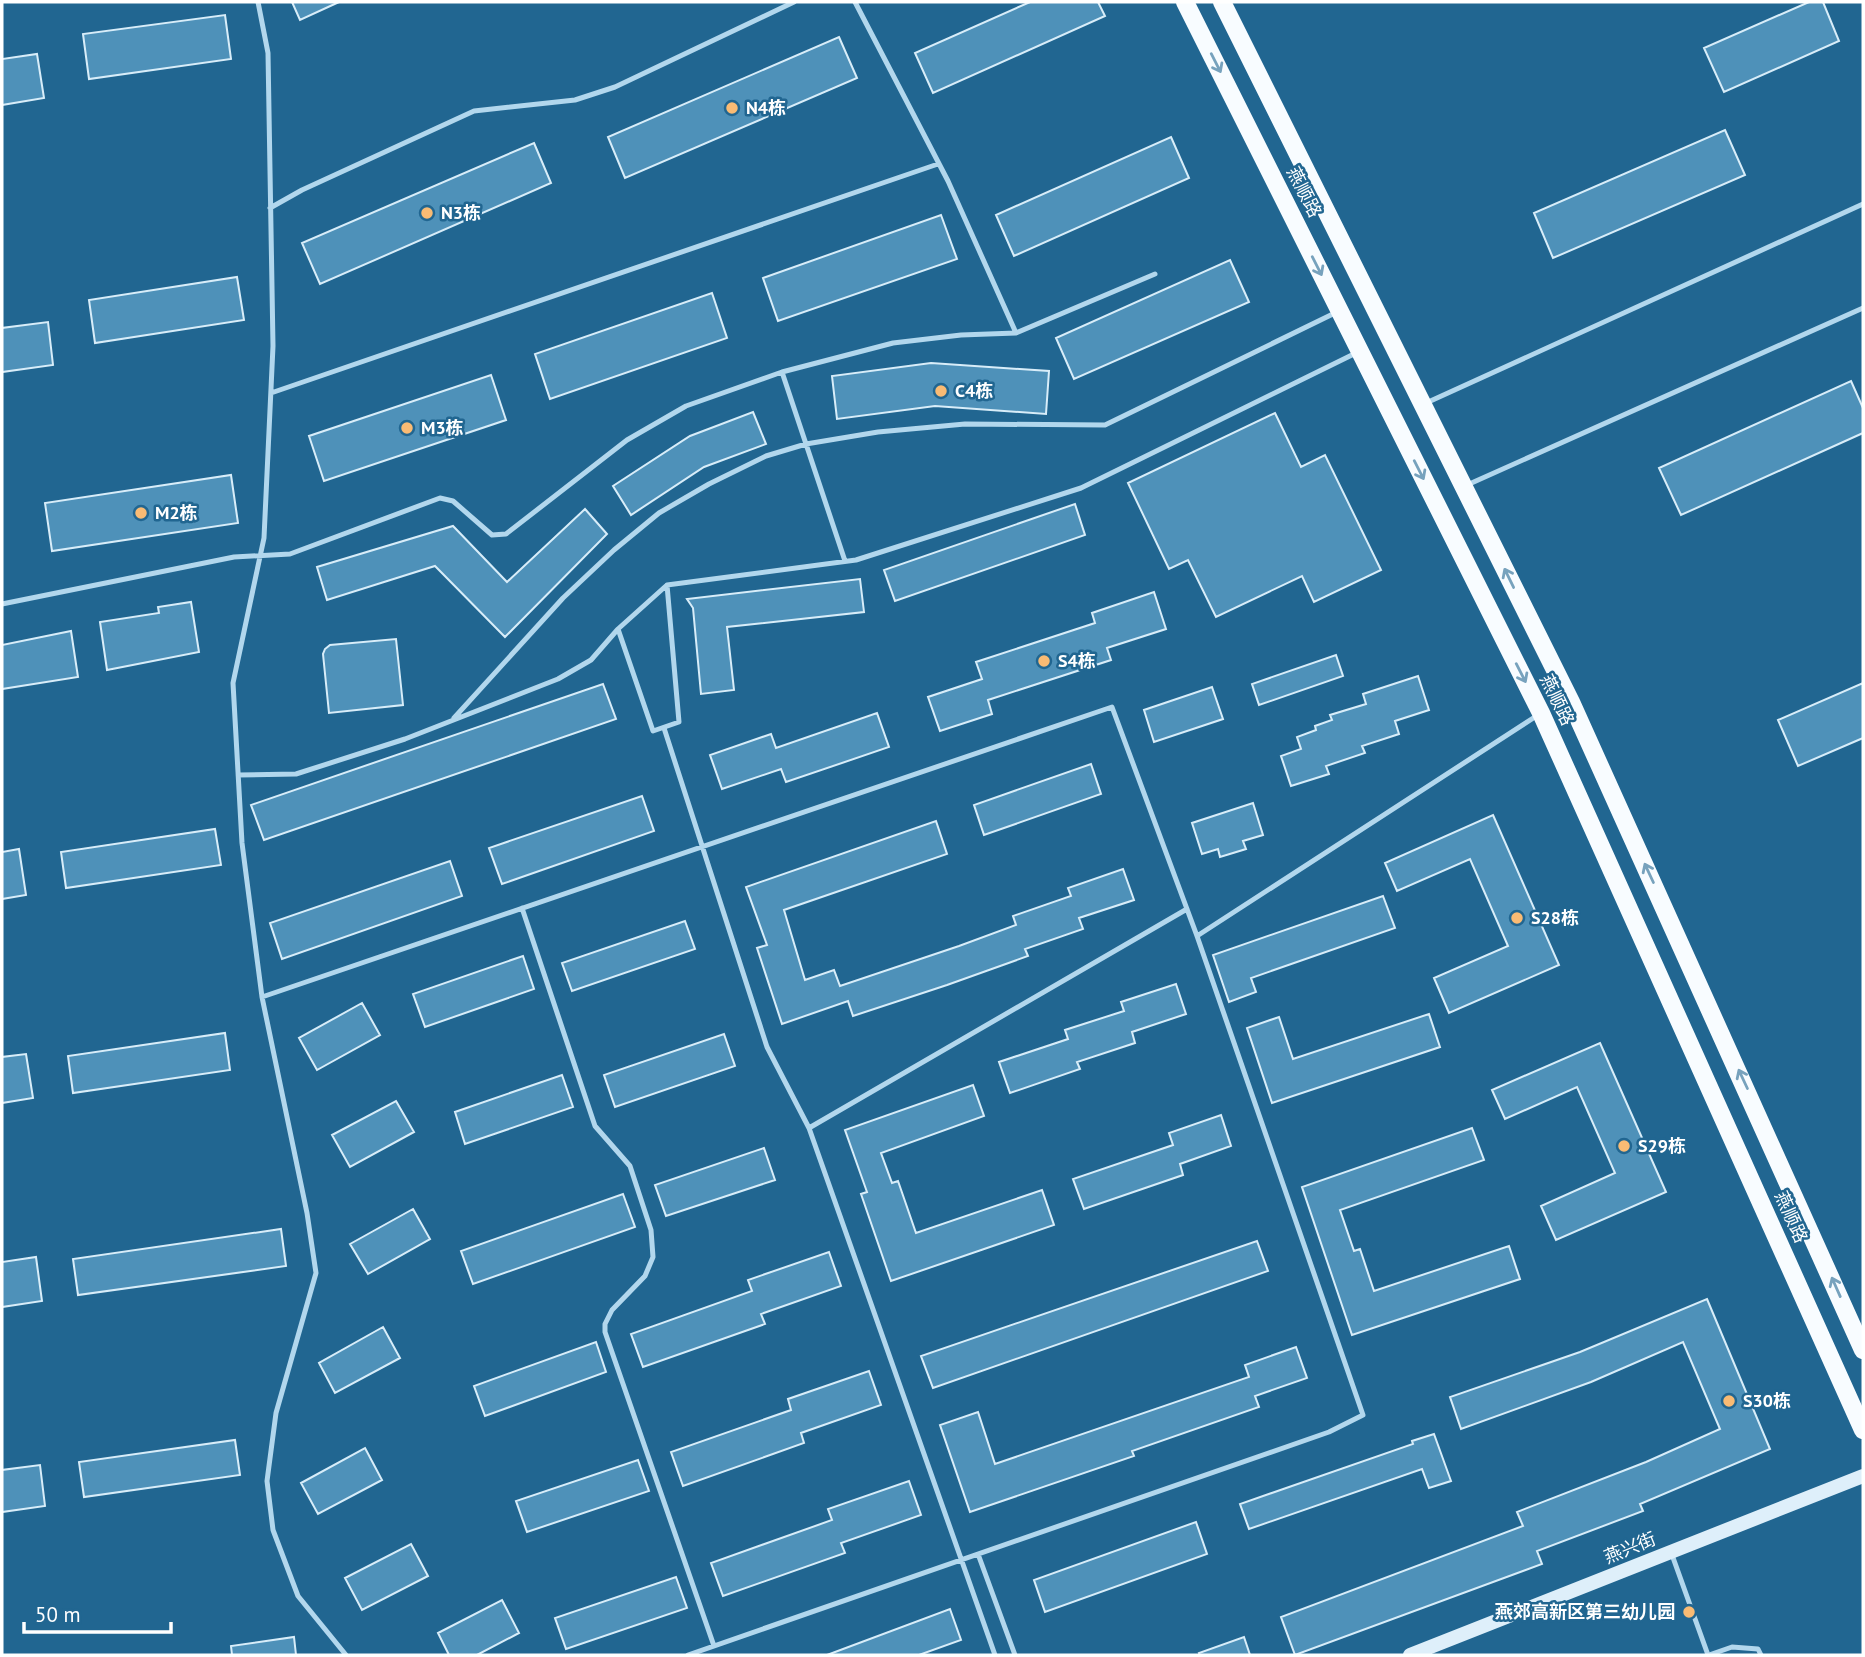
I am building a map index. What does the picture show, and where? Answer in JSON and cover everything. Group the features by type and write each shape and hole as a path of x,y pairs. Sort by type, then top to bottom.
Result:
{"main road":[{"name":"燕顺路","path":"1185,2 1541,713 1863,1430"},
{"name":"燕顺路","path":"1222,2 1576,715 1863,1350"}],"street":[{"name":"燕兴街","path":"1410,1655 1863,1476"}],"lane":[{"path":"258,2 268,53 271,393 264,538 233,683 242,843 262,997 307,1213 316,1273 276,1413 267,1481 273,1530 298,1596 345,1655"},
{"path":"270,208 474,111 575,100 615,87 794,2"},
{"path":"855,2 938,164 1016,333"},
{"path":"271,393 938,164"},
{"path":"1423,405 1863,204"},
{"path":"2,604 234,557 290,554 440,498 453,501 492,535 506,534 627,440 686,406 782,372 893,343 961,335 1016,333 1155,274"},
{"path":"1464,486 1863,308"},
{"path":"451,721 563,597 659,513 766,456 806,444 878,432 965,424 1105,425 1339,310"},
{"path":"238,775 296,775 451,721 558,679 591,660 618,629 667,585 845,561 1081,488 1360,351"},
{"path":"782,372 845,561"},
{"path":"618,629 653,731 680,722 667,585"},
{"path":"262,997 1112,708 1197,936 1363,1415 1329,1432 688,1655"},
{"path":"1197,936 1541,713"},
{"path":"664,728 767,1047 809,1128 995,1655"},
{"path":"522,908 596,1126 630,1166 651,1230 653,1257 645,1276 612,1310 605,1324 605,1332 714,1646"},
{"path":"809,1128 1187,908"},
{"path":"1671,1552 1708,1655 1732,1647 1758,1649 1761,1655"},
{"path":"978,1554 1015,1655"}],"building":[{"path":"292,2 339,2 300,20"},
{"path":"1030,2 1098,2 1105,16 933,93 915,53"},
{"path":"1809,2 1823,2 1839,41 1724,92 1704,48"},
{"path":"225,15 231,59 89,79 83,34"},
{"name":"N4栋","path":"839,37 857,78 625,178 608,137"},
{"path":"37,54 44,98 2,105 2,59"},
{"path":"1725,130 1745,175 1553,258 1534,213"},
{"path":"1171,137 1189,178 1014,256 996,215"},
{"name":"N3栋","path":"534,143 551,183 320,284 302,243"},
{"path":"941,215 957,259 778,321 763,278"},
{"path":"1230,260 1249,302 1074,379 1056,338"},
{"path":"237,277 244,320 95,343 89,300"},
{"path":"712,293 727,338 550,399 535,354"},
{"path":"48,322 53,365 2,372 2,328"},
{"name":"C4栋","path":"931,363 1049,371 1046,414 935,406 837,419 832,376"},
{"name":"M3栋","path":"491,375 506,420 324,481 309,436"},
{"path":"1851,381 1863,408 1863,433 1681,515 1659,468"},
{"path":"753,412 766,444 704,467 631,515 613,486 690,436"},
{"path":"1275,413 1301,467 1325,455 1381,570 1314,602 1302,576 1216,617 1188,560 1169,569 1128,483"},
{"name":"M2栋","path":"231,475 238,523 52,551 45,503"},
{"path":"1075,504 1085,535 895,601 884,570"},
{"path":"585,509 607,534 505,637 435,566 327,600 317,567 453,526 507,582"},
{"path":"860,579 864,612 727,627 734,690 701,694 693,608 687,599"},
{"name":"S4栋","path":"1154,592 1166,629 1107,648 1111,660 988,700 992,714 940,731 928,697 982,679 976,662 1095,623 1092,613"},
{"path":"191,602 199,652 107,670 100,622 159,613 158,607"},
{"path":"71,631 78,677 2,689 2,645"},
{"path":"396,639 403,705 329,713 323,654 325,649 330,645"},
{"path":"1336,655 1343,676 1259,705 1252,684"},
{"path":"1418,676 1429,710 1395,721 1399,734 1362,746 1365,753 1326,766 1329,774 1291,786 1281,756 1301,749 1297,737 1332,720 1330,715 1366,704 1363,694"},
{"path":"1863,683 1863,738 1798,766 1778,720"},
{"path":"603,684 616,719 264,840 251,805"},
{"path":"1212,687 1223,719 1154,742 1144,710"},
{"path":"877,713 889,747 786,782 781,769 722,789 710,755 771,734 776,748"},
{"path":"1091,764 1101,794 984,835 974,805"},
{"path":"642,796 654,831 502,884 489,848"},
{"path":"1253,803 1263,835 1243,841 1246,849 1220,857 1218,849 1202,854 1192,823"},
{"name":"S28栋","path":"1493,815 1559,965 1449,1013 1434,978 1508,946 1470,859 1397,891 1385,863"},
{"path":"936,821 947,854 784,910 805,980 834,970 840,986 959,946 1016,925 1013,916 1071,896 1068,888 1123,869 1134,900 1079,918 1083,929 1025,949 1028,956 947,985 853,1016 848,1001 782,1024 757,948 767,945 746,887"},
{"path":"215,829 221,865 66,888 61,852"},
{"path":"19,849 26,895 2,899 2,852"},
{"path":"450,861 462,896 282,959 270,923"},
{"path":"1383,896 1395,928 1251,978 1256,992 1229,1002 1213,955"},
{"path":"685,921 695,949 572,991 562,963"},
{"path":"523,956 534,989 425,1027 413,994"},
{"path":"1176,984 1186,1014 1132,1032 1135,1043 1077,1062 1080,1069 1010,1093 999,1062 1068,1039 1065,1030 1124,1011 1121,1002"},
{"path":"362,1003 380,1035 317,1070 299,1038"},
{"path":"1429,1014 1440,1047 1272,1103 1247,1028 1279,1017 1293,1059"},
{"path":"225,1033 230,1070 73,1093 68,1056"},
{"path":"724,1034 735,1066 615,1107 604,1075"},
{"name":"S29栋","path":"1600,1043 1666,1192 1556,1240 1541,1206 1615,1173 1577,1087 1505,1119 1492,1090"},
{"path":"26,1054 33,1098 2,1103 2,1057"},
{"path":"562,1075 573,1107 465,1144 455,1112"},
{"path":"973,1085 984,1116 881,1153 892,1183 898,1181 916,1233 1042,1190 1054,1225 891,1281 861,1194 867,1192 845,1130"},
{"path":"396,1101 414,1132 350,1167 332,1135"},
{"path":"1221,1115 1231,1146 1180,1164 1183,1175 1084,1209 1073,1179 1173,1145 1169,1133"},
{"path":"1472,1128 1484,1160 1340,1210 1354,1251 1360,1249 1374,1291 1509,1246 1520,1279 1352,1335 1302,1187"},
{"path":"764,1148 775,1180 666,1216 655,1185"},
{"path":"623,1194 635,1227 473,1284 461,1251"},
{"path":"413,1209 430,1239 368,1274 350,1244"},
{"path":"281,1229 286,1266 78,1295 73,1259"},
{"path":"1257,1241 1268,1271 933,1388 921,1356"},
{"path":"829,1252 841,1286 761,1314 765,1324 643,1367 631,1334 752,1291 748,1280"},
{"path":"36,1257 42,1301 2,1307 2,1262"},
{"path":"1707,1299 1770,1449 1640,1504 1643,1511 1537,1551 1542,1564 1295,1655 1281,1617 1523,1526 1517,1512 1646,1462 1720,1429 1683,1342 1591,1382 1461,1429 1450,1397 1580,1352"},
{"path":"383,1327 400,1358 335,1393 319,1363"},
{"path":"596,1342 606,1372 485,1416 474,1386"},
{"path":"1296,1347 1307,1378 1255,1396 1259,1407 1132,1451 1134,1456 970,1512 940,1425 978,1412 995,1464 1249,1377 1245,1365"},
{"path":"869,1371 881,1405 801,1433 804,1443 683,1486 671,1452 791,1410 788,1399"},
{"path":"1434,1434 1451,1481 1429,1488 1422,1469 1249,1529 1240,1504 1413,1444 1412,1441"},
{"path":"235,1440 240,1475 84,1497 79,1462"},
{"path":"365,1448 382,1480 318,1514 301,1483"},
{"path":"638,1460 649,1491 527,1532 516,1501"},
{"path":"40,1465 45,1506 2,1512 2,1470"},
{"path":"909,1481 921,1515 841,1543 845,1553 723,1596 711,1563 832,1520 828,1509"},
{"path":"1196,1522 1207,1554 1045,1612 1034,1580"},
{"path":"411,1544 428,1576 362,1610 345,1578"},
{"path":"676,1577 687,1608 566,1649 555,1618"},
{"path":"502,1600 519,1633 477,1655 449,1655 438,1633"},
{"path":"950,1609 961,1640 919,1655 827,1655"},
{"path":"294,1637 296,1655 232,1655 231,1646"},
{"path":"1244,1637 1250,1655 1199,1653"}],"place":[{"name":"N4栋","path":"732,108"},
{"name":"N3栋","path":"427,213"},
{"name":"C4栋","path":"941,391"},
{"name":"M3栋","path":"407,428"},
{"name":"M2栋","path":"141,513"},
{"name":"S4栋","path":"1044,661"},
{"name":"S28栋","path":"1517,918"},
{"name":"S29栋","path":"1624,1146"},
{"name":"S30栋","path":"1729,1401"},
{"name":"燕郊高新区第三幼儿园","path":"1689,1612"}]}
